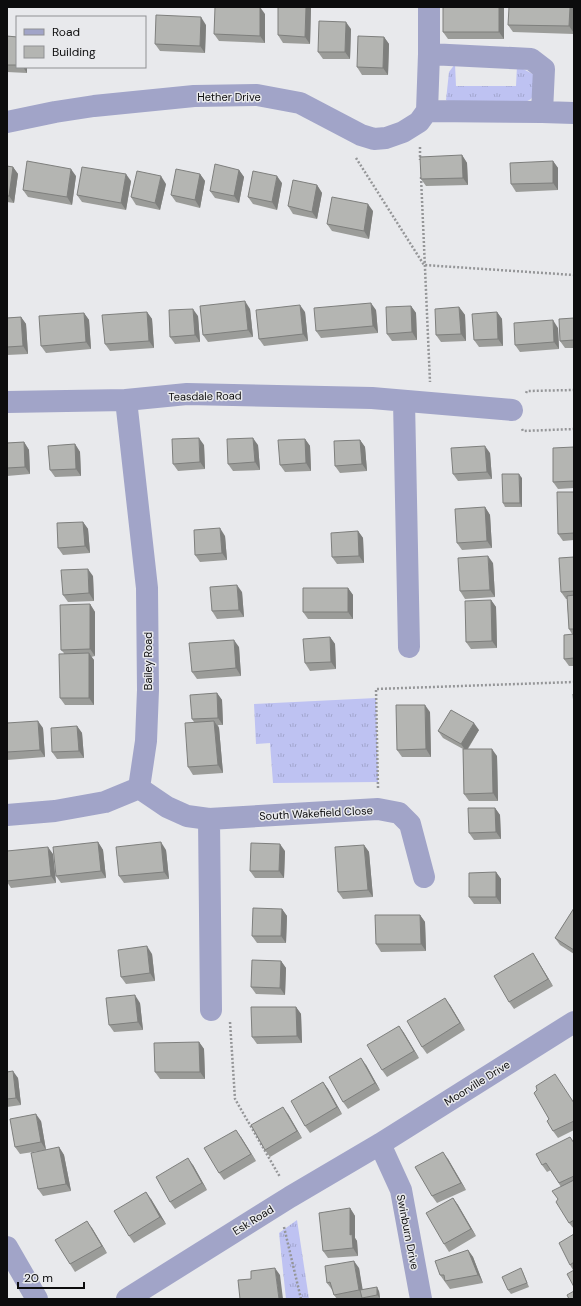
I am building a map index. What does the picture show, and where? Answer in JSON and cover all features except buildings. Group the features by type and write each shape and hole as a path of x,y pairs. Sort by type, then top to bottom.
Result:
{"street":[{"path":"429,7 429,54 423,117 542,112 574,113"},
{"path":"429,54 487,61 531,59 544,69 542,112"},
{"name":"Hether Drive","path":"7,122 94,106 194,96 257,95 300,103 361,135 374,139 386,138 403,132 423,117"},
{"name":"Teasdale Road","path":"7,402 126,400 187,394 372,398 512,410"},
{"name":"Bailey Road","path":"126,400 147,588 148,690 146,741 139,788"},
{"path":"404,401 409,648"},
{"path":"7,815 55,811 105,802 139,788"},
{"name":"South Wakefield Close","path":"139,788 167,807 187,816 210,819 378,809 399,813 410,824 424,877"},
{"path":"210,819 211,1010"},
{"name":"Moorville Drive","path":"380,1144 574,1022"},
{"name":"Esk Road","path":"127,1299 290,1197 380,1144"},
{"name":"Swinburn Drive","path":"380,1144 401,1190 421,1299"},
{"path":"7,1247 37,1299"}],"path":[{"path":"420,162 423,117"},
{"path":"354,154 424,265"},
{"path":"421,170 431,402"},
{"path":"424,265 574,276"},
{"path":"574,390 528,391 512,410 523,431 574,430"},
{"path":"378,809 376,689 574,682"},
{"path":"211,1010 229,1012 236,1099 290,1197 284,1225 301,1299"}],"green space":[{"path":"455,64 456,86 516,86 517,66 533,74 538,86 531,99 518,106 455,105 446,100 449,72"},
{"path":"376,698 378,782 273,783 270,743 256,744 254,704"},
{"path":"297,1220 309,1299 286,1299 279,1233"}]}
